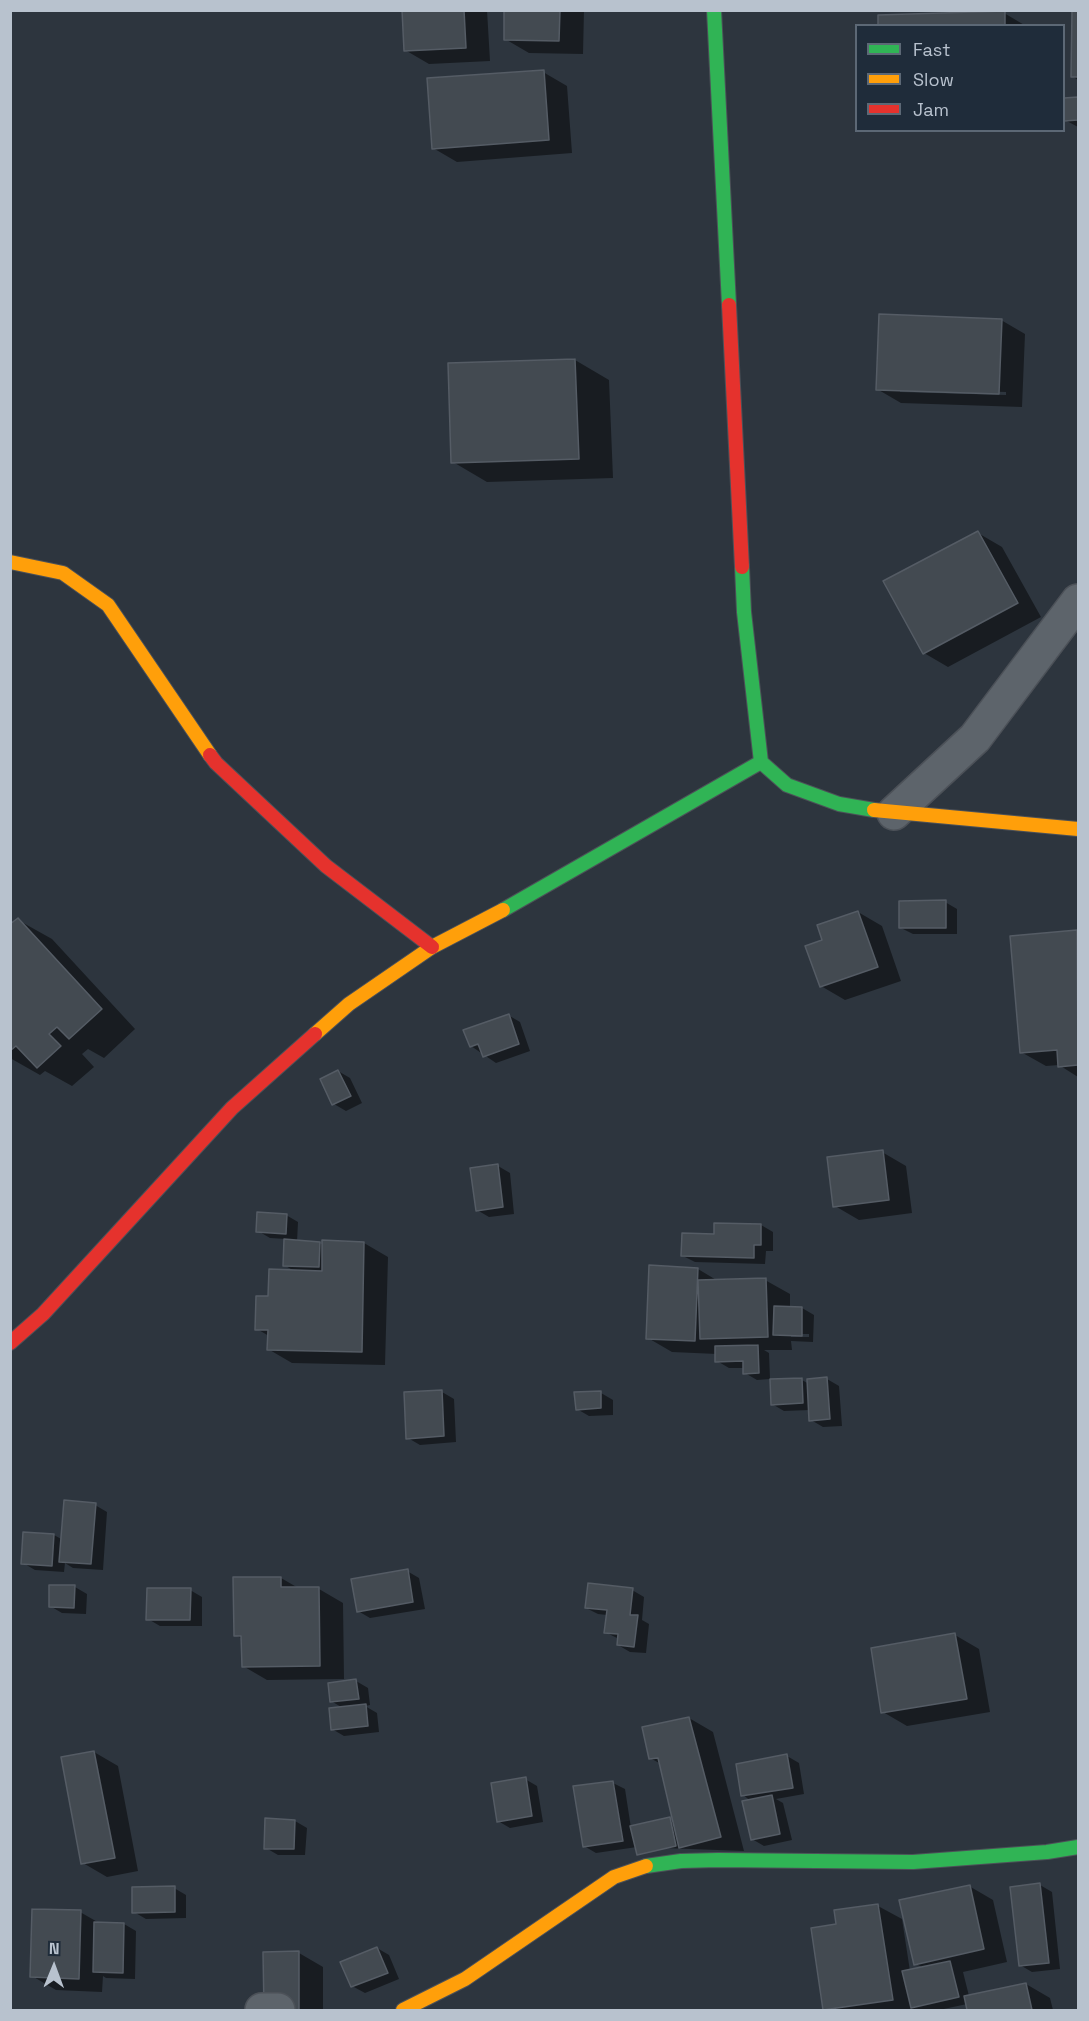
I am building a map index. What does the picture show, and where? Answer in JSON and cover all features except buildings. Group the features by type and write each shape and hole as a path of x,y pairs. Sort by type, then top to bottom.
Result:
{"street":[{"path":"714,10 744,612 761,762 787,785 839,804 894,813 1078,829"},
{"path":"10,562 63,573 108,605 216,763 326,866 432,947"},
{"path":"894,813 975,738 1078,601"},
{"path":"10,1343 43,1314 232,1108 349,1004 432,947 522,900 761,762"},
{"path":"403,2010 465,1979 614,1877 650,1865 718,1860 913,1862 1047,1852 1078,1847"},
{"path":"262,2010 278,2010"}],"traffic: fast":[{"path":"714,10 729,305"},
{"path":"742,567 744,612 761,762 787,785 839,804 874,810"},
{"path":"503,910 761,762"},
{"path":"646,1866 681,1861 718,1860 913,1862 1047,1852 1078,1847"}],"traffic: slow":[{"path":"10,562 63,573 108,605 210,755"},
{"path":"874,810 1078,829"},
{"path":"315,1034 349,1004 432,947 503,910"},
{"path":"403,2010 465,1979 614,1877 646,1866"}],"traffic: jam":[{"path":"729,305 742,567"},
{"path":"210,755 326,866 432,947"},
{"path":"10,1343 43,1314 232,1108 315,1034"}]}
